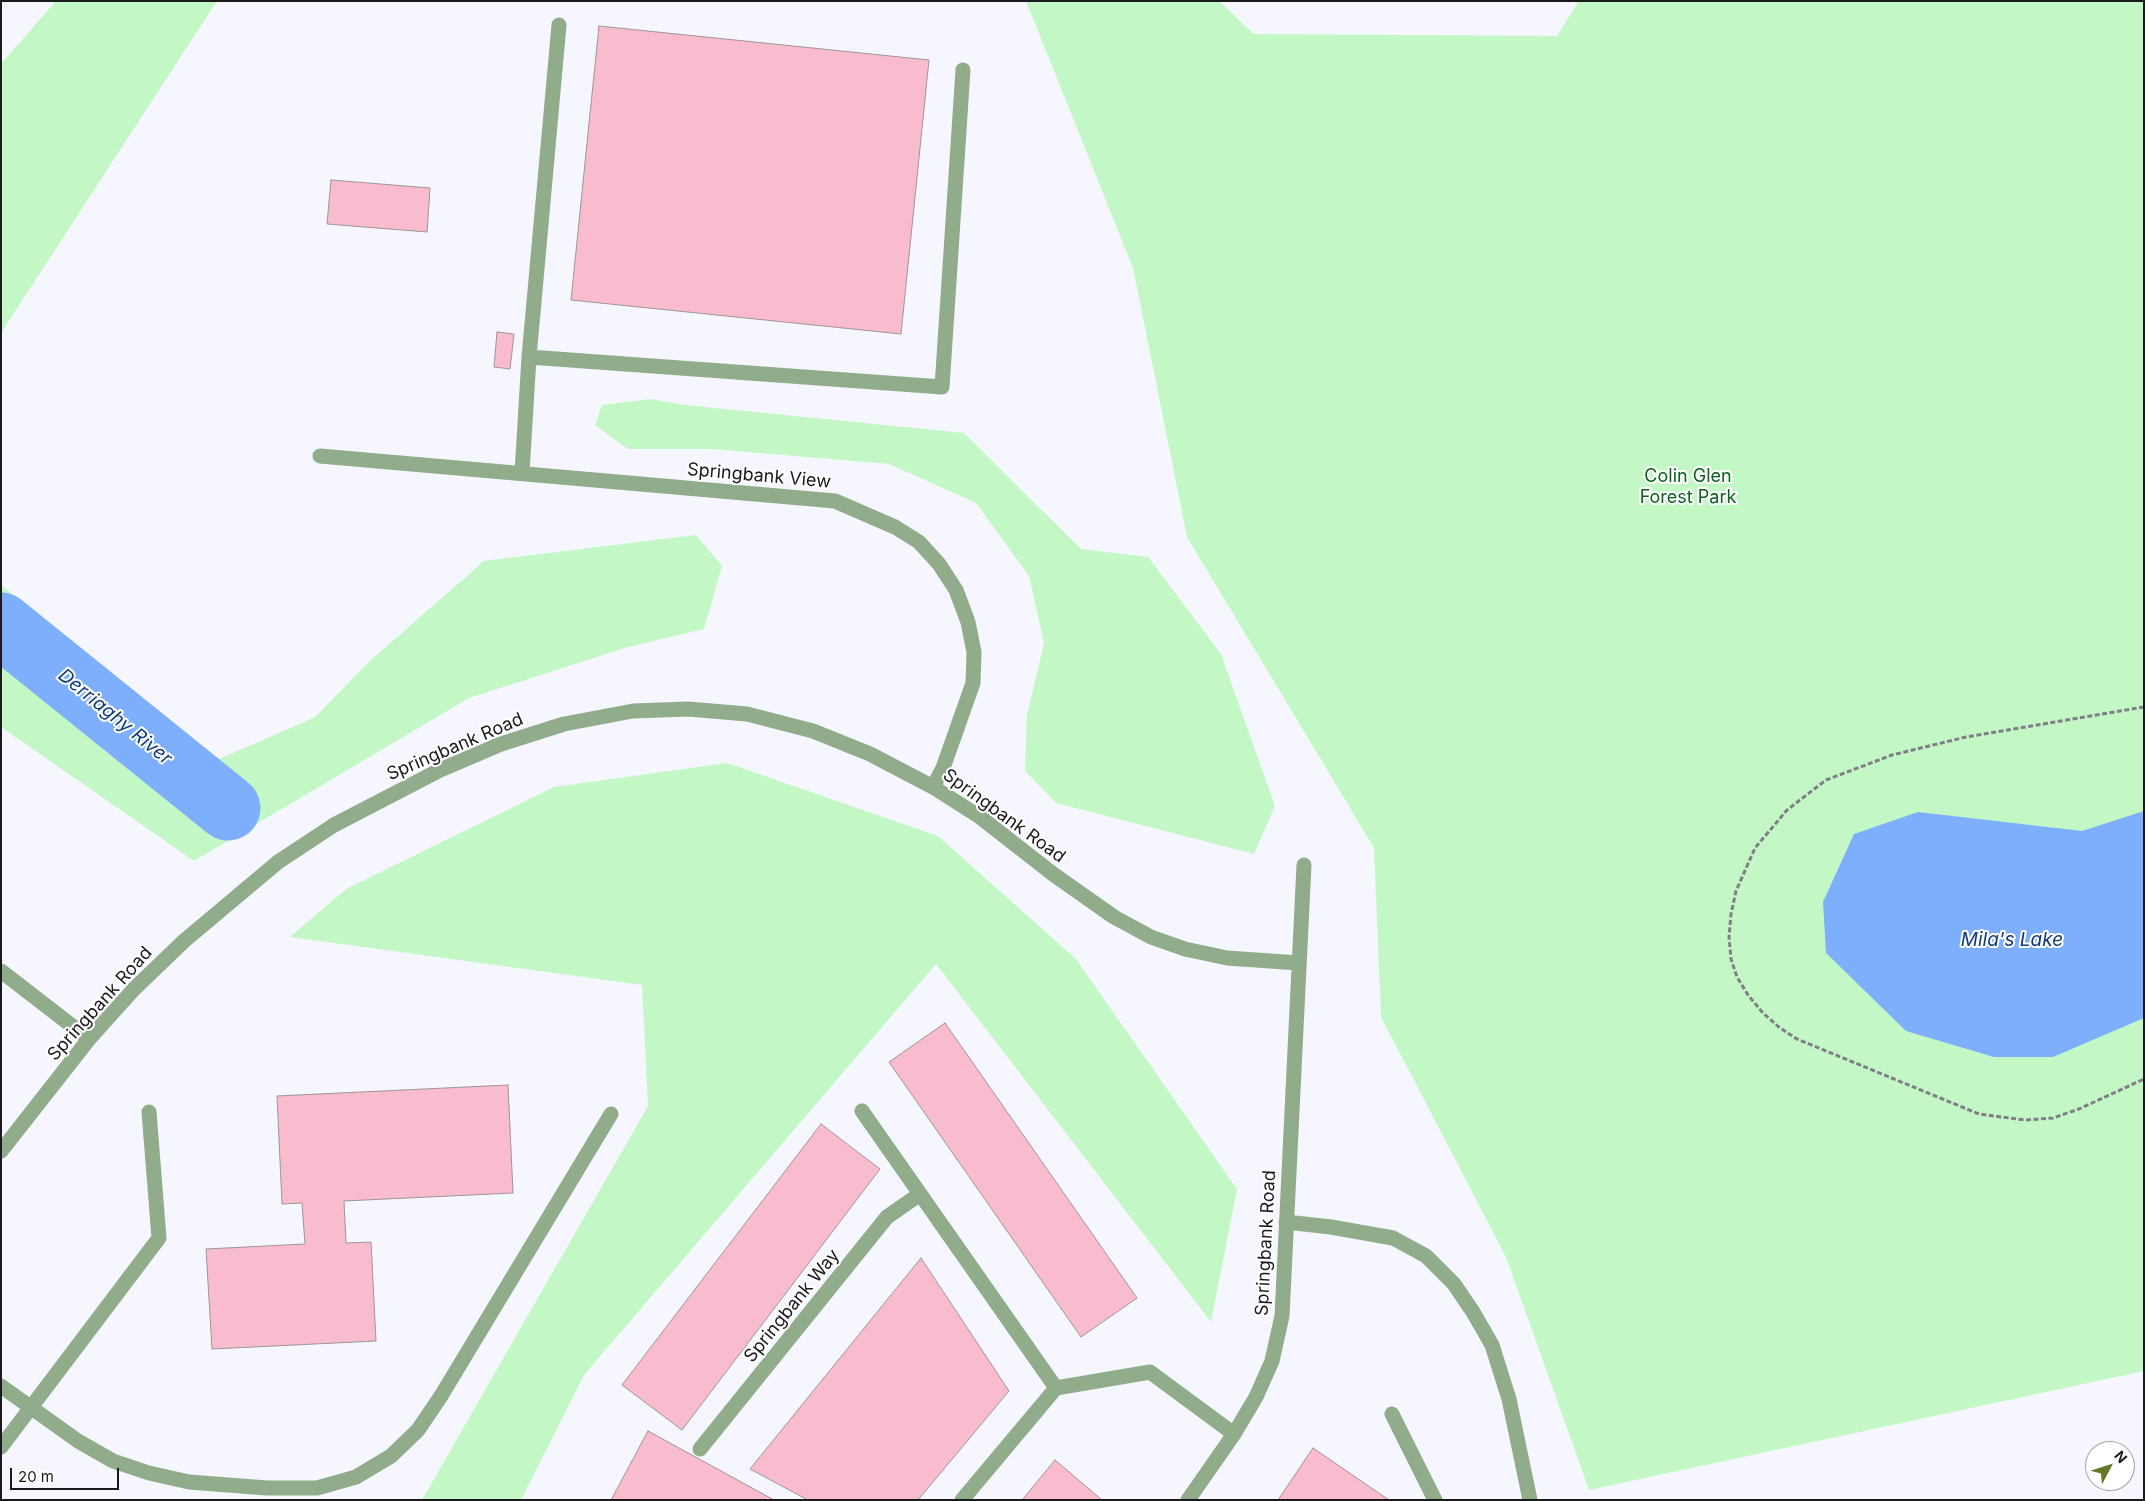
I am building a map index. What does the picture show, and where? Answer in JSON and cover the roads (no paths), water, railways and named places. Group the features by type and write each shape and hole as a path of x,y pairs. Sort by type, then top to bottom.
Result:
{"street":[{"path":"522,473 529,357 559,24"},
{"path":"529,357 942,387 963,70"},
{"name":"Springbank View","path":"320,456 835,501 895,528 919,542 940,564 956,590 968,622 974,652 974,683 946,759 933,787"},
{"name":"Springbank Road","path":"1,1151 90,1039 134,989 184,941 278,862 326,830 440,770 501,744 564,724 633,711 688,709 747,714 813,731 870,754 933,787 980,817 1061,880 1114,916 1151,937 1185,948 1227,958 1299,963"},
{"name":"Springbank Road","path":"1188,1500 1234,1434 1256,1397 1272,1361 1282,1316 1304,865"},
{"path":"1,972 90,1039"},
{"path":"862,1110 1056,1388"},
{"path":"1,1447 159,1238 149,1112"},
{"path":"1,1386 78,1441 113,1461 149,1473 181,1480 267,1488 317,1488 356,1477 392,1456 418,1430 441,1396 611,1114"},
{"name":"Springbank Way","path":"700,1449 887,1217 920,1194"},
{"path":"1286,1222 1331,1227 1393,1238 1426,1256 1454,1284 1492,1345 1509,1399 1530,1500"},
{"path":"962,1500 1056,1388 1150,1372 1234,1434"},
{"path":"1392,1414 1435,1500"}],"water":[{"name":"Mila's Lake","path":"2144,811 2144,1018 2053,1057 1994,1057 1906,1031 1826,953 1823,902 1854,834 1918,812 2082,831"}],"waterway":[{"name":"Derriaghy River","path":"1,625 228,808"}],"park label":[{"name":"Colin Glen Forest Park","path":"1688,487"}]}
